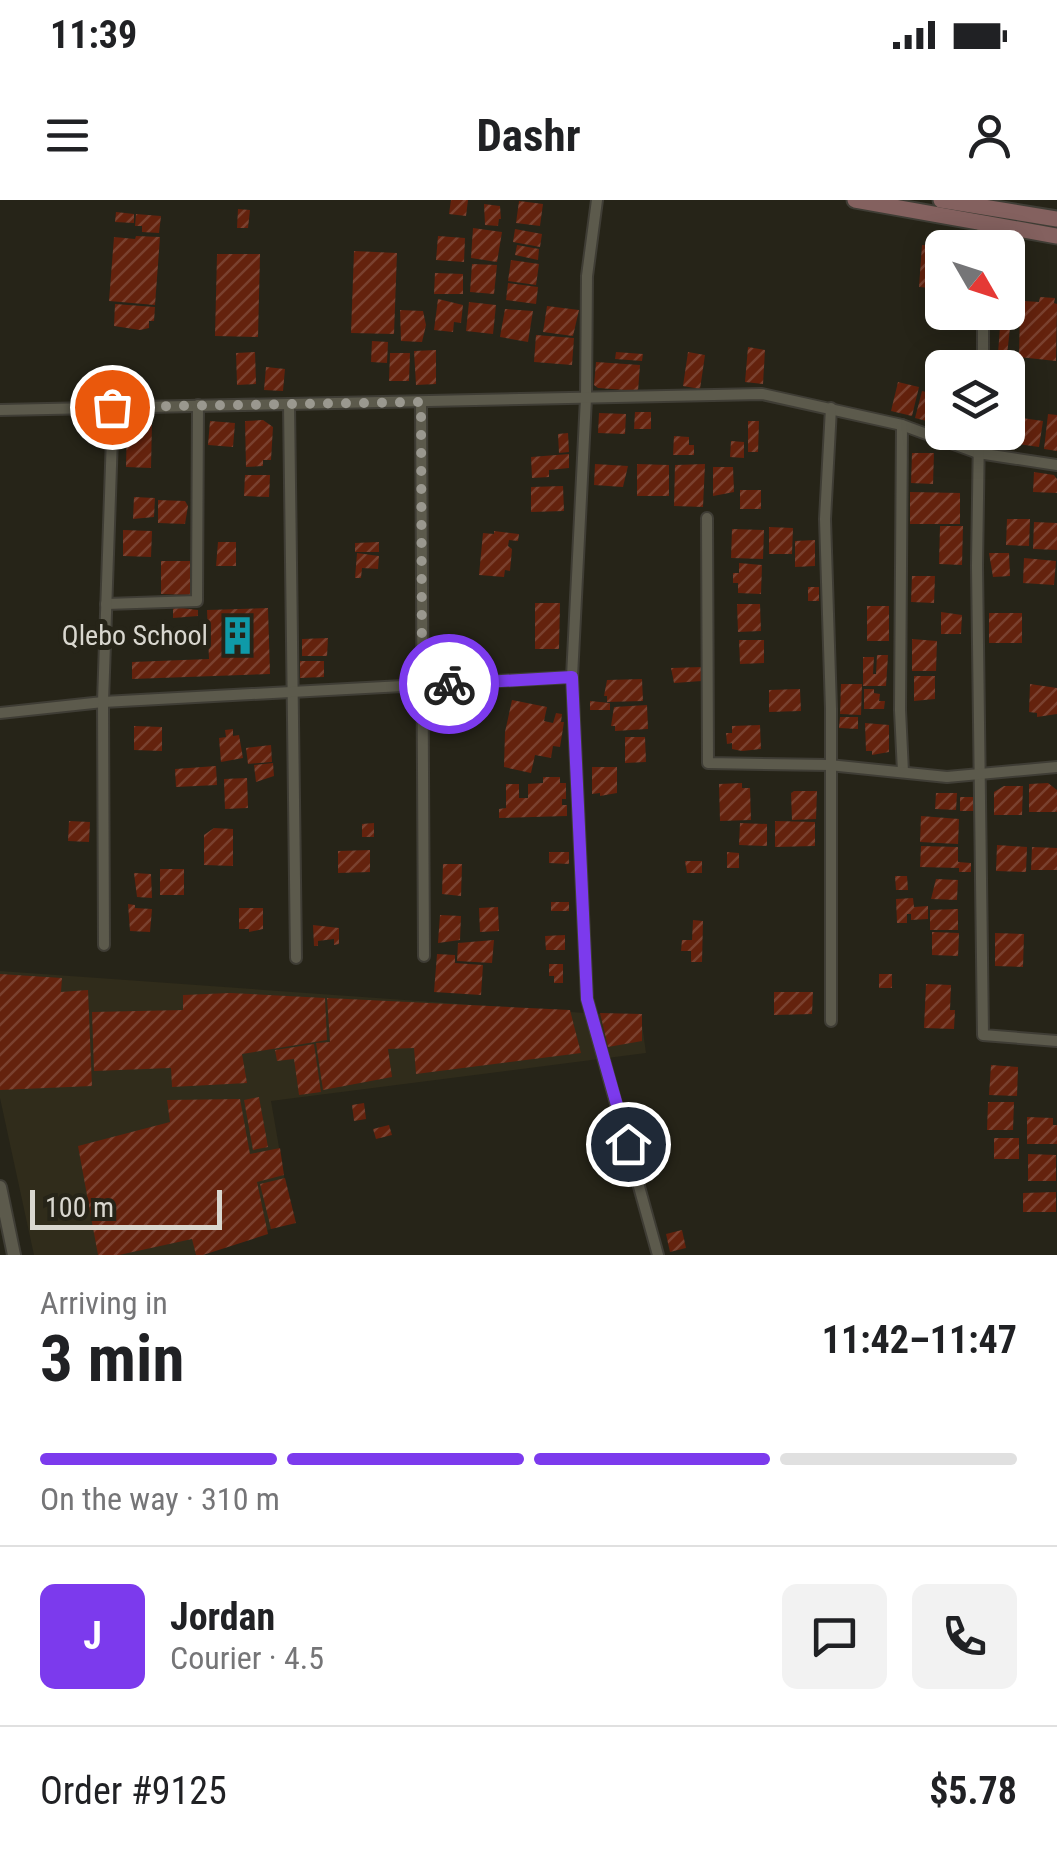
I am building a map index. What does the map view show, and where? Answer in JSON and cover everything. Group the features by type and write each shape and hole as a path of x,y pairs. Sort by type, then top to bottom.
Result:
{"main road":[{"path":"856,200 1057,236"},
{"path":"941,200 1057,219"}],"street":[{"path":"597,200 587,276 586,398 572,677 587,999 658,1255"},
{"path":"982,222 982,230"},
{"path":"0,410 762,394 902,426 978,453 1057,464"},
{"path":"421,402 424,956"},
{"path":"289,404 296,958"},
{"path":"106,604 197,601 198,405"},
{"path":"104,945 103,702 112,407"},
{"path":"831,408 825,520 831,710 831,1021"},
{"path":"902,426 903,772"},
{"path":"978,450 983,1035 1057,1040"},
{"path":"707,518 708,763 829,765 947,777 1057,768"},
{"path":"0,713 103,702 572,677"},
{"path":"0,1186 14,1255"}],"shaded area":[{"path":"0,971 641,1017 646,1053 271,1101 292,1222 194,1255 34,1255 0,1098"}],"building":[{"path":"451,200 468,200 466,216 449,214"},
{"path":"519,201 543,204 540,226 516,223"},
{"path":"484,204 500,206 498,226 485,225"},
{"path":"238,209 250,210 248,228 237,228"},
{"path":"116,212 134,214 134,223 115,222"},
{"path":"136,214 161,216 159,233 142,232 142,226 135,226"},
{"path":"473,228 502,232 497,262 471,258"},
{"path":"515,229 542,234 540,247 513,242"},
{"path":"438,236 465,238 464,262 436,260"},
{"path":"114,237 160,237 155,305 109,301"},
{"path":"517,245 539,249 538,260 515,255"},
{"path":"922,245 925,245 925,288 919,287"},
{"path":"354,251 397,253 394,334 351,333"},
{"path":"217,254 260,254 258,337 215,336"},
{"path":"511,260 539,264 536,285 508,281"},
{"path":"472,264 497,265 494,294 470,292"},
{"path":"435,273 463,274 463,294 434,294"},
{"path":"508,283 538,287 536,304 506,300"},
{"path":"1040,297 1055,298 1057,304 1056,361 1025,358 1025,350 1019,350 1020,330 1025,330 1025,301 1039,302"},
{"path":"438,299 463,305 461,323 454,322 453,332 434,330"},
{"path":"469,302 496,305 493,334 466,331"},
{"path":"115,304 155,307 154,321 149,321 149,328 140,330 114,326"},
{"path":"547,306 579,310 573,336 543,332"},
{"path":"505,309 533,311 528,342 500,337"},
{"path":"400,310 423,311 426,325 422,342 401,341"},
{"path":"1000,330 1010,330 1008,350 998,350"},
{"path":"536,335 574,338 572,365 534,362"},
{"path":"372,341 388,342 387,363 371,362"},
{"path":"748,347 765,350 763,384 745,382"},
{"path":"436,350 436,384 416,385 414,351"},
{"path":"255,352 256,384 237,385 236,353"},
{"path":"616,352 643,354 642,361 615,359"},
{"path":"688,352 705,355 700,389 683,386"},
{"path":"390,353 410,353 409,381 389,381"},
{"path":"596,362 640,365 638,391 598,388 594,385"},
{"path":"266,367 285,369 283,391 264,390"},
{"path":"898,382 919,387 912,416 891,411"},
{"path":"922,391 925,392 925,421 915,418"},
{"path":"635,412 651,412 651,429 634,429"},
{"path":"599,413 626,414 625,434 598,433"},
{"path":"1048,414 1057,415 1057,451 1044,449"},
{"path":"1025,418 1043,421 1039,447 1025,445"},
{"path":"263,420 273,427 271,460 263,460 263,466 246,467 245,421"},
{"path":"210,421 235,423 233,447 208,445"},
{"path":"748,421 759,421 758,452 748,452"},
{"path":"127,422 152,422 151,468 126,467"},
{"path":"568,433 569,452 559,453 558,434"},
{"path":"674,436 689,437 694,455 673,455"},
{"path":"731,441 744,442 744,458 730,457"},
{"path":"912,453 934,453 933,484 911,483"},
{"path":"569,454 569,468 549,470 549,477 532,478 531,457"},
{"path":"595,464 628,466 623,487 594,485"},
{"path":"637,464 669,465 669,496 637,496"},
{"path":"705,464 703,507 674,506 675,465"},
{"path":"713,467 733,467 734,492 713,496"},
{"path":"1034,472 1054,475 1057,493 1033,492"},
{"path":"245,475 270,475 269,497 244,496"},
{"path":"563,486 564,511 531,512 531,487"},
{"path":"740,490 761,490 761,509 740,509"},
{"path":"910,492 960,493 960,524 910,524"},
{"path":"134,497 155,498 154,517 133,519"},
{"path":"158,500 185,501 185,524 158,523"},
{"path":"1007,519 1030,519 1029,546 1006,545"},
{"path":"1034,522 1057,523 1057,550 1033,549"},
{"path":"940,526 963,526 962,565 939,564"},
{"path":"769,527 793,528 792,554 769,554"},
{"path":"732,529 764,530 763,559 731,558"},
{"path":"123,530 152,531 151,557 123,556"},
{"path":"483,533 519,534 518,541 509,540 510,571 505,570 504,577 479,575"},
{"path":"815,540 815,566 795,567 795,541"},
{"path":"218,542 236,542 236,566 216,566"},
{"path":"379,542 379,552 355,552 355,543"},
{"path":"357,553 379,556 378,569 362,568 361,578 355,578"},
{"path":"989,553 1009,553 1010,576 993,577"},
{"path":"1024,558 1056,561 1054,585 1023,583"},
{"path":"161,561 190,561 190,595 161,594"},
{"path":"739,563 762,565 761,594 738,593 733,573 739,573"},
{"path":"912,576 935,576 934,603 911,602"},
{"path":"808,587 819,587 819,601 808,601"},
{"path":"535,603 560,603 559,649 535,649"},
{"path":"737,604 760,604 761,631 738,632"},
{"path":"867,606 889,606 889,641 867,641"},
{"path":"173,607 198,610 198,616 173,618"},
{"name":"Qlebo School","path":"268,608 270,674 132,679 132,662 209,659 207,610"},
{"path":"941,612 962,615 961,634 941,634"},
{"path":"989,613 1022,613 1022,643 989,643"},
{"path":"328,638 327,656 302,656 302,639"},
{"path":"912,639 937,641 936,671 912,671"},
{"path":"739,640 764,640 764,663 740,664"},
{"path":"877,655 888,655 886,686 863,686 863,657 874,657 876,674"},
{"path":"300,661 324,661 324,677 300,678"},
{"path":"702,667 702,681 674,683 671,668"},
{"path":"914,676 935,676 935,699 914,701"},
{"path":"642,679 643,701 607,702 607,680"},
{"path":"841,684 862,684 861,715 840,714"},
{"path":"1030,684 1057,688 1057,714 1037,717 1037,713 1029,712"},
{"path":"800,689 801,711 769,712 769,690"},
{"path":"864,689 880,694 879,701 885,701 884,709 864,709"},
{"path":"512,700 547,707 544,721 553,723 556,713 562,714 560,747 553,746 551,758 535,755 531,773 504,767 505,732"},
{"path":"590,701 610,703 610,710 590,710"},
{"path":"647,705 648,729 615,731 615,726 611,726 614,707"},
{"path":"840,717 858,717 858,729 839,728"},
{"path":"865,723 889,725 889,752 872,755 872,751 866,751"},
{"path":"760,725 761,749 742,751 732,749 732,743 727,744 726,733 732,733 732,726"},
{"path":"134,726 162,727 162,751 134,750"},
{"path":"233,729 233,736 239,735 243,758 221,762 219,738 226,737 225,730"},
{"path":"625,737 645,737 646,762 625,763"},
{"path":"271,745 272,762 248,764 246,748"},
{"path":"273,763 274,776 256,782 254,765"},
{"path":"216,766 217,785 176,787 175,769"},
{"path":"592,767 617,767 617,793 592,794"},
{"path":"543,777 560,777 560,783 566,783 562,805 567,805 567,816 499,818 499,809 506,808 506,784 519,784 519,798 528,798 528,784 543,783"},
{"path":"247,778 248,808 225,809 224,779"},
{"path":"742,783 742,788 750,788 751,820 720,821 719,784"},
{"path":"1048,783 1057,790 1057,812 1029,812 1029,784"},
{"path":"1004,786 1023,786 1022,815 994,815 994,792"},
{"path":"794,791 817,791 816,819 792,820"},
{"path":"936,793 957,793 956,810 935,809"},
{"path":"960,797 974,797 974,811 960,811"},
{"path":"921,816 959,819 958,844 920,842"},
{"path":"69,821 90,822 89,842 68,841"},
{"path":"775,821 815,822 815,846 775,847"},
{"path":"374,823 374,837 362,837 362,824"},
{"path":"740,823 767,824 767,846 739,845"},
{"path":"214,828 233,829 233,866 204,865 204,835"},
{"path":"997,845 1027,847 1026,872 996,871"},
{"path":"921,846 958,847 958,862 971,863 971,872 920,867"},
{"path":"1032,847 1057,848 1057,870 1031,870"},
{"path":"370,850 370,872 338,873 338,851"},
{"path":"549,852 569,852 569,864 549,863"},
{"path":"727,852 739,853 739,868 727,868"},
{"path":"685,861 702,861 702,873 687,873"},
{"path":"443,864 462,864 461,896 442,894"},
{"path":"160,869 184,869 184,895 160,895"},
{"path":"134,873 151,874 152,898 137,897"},
{"path":"895,876 907,876 908,890 896,890"},
{"path":"936,879 958,880 957,900 931,899"},
{"path":"913,898 914,907 928,906 928,919 911,920 911,914 907,914 907,923 897,923 896,899"},
{"path":"551,902 569,902 569,911 551,911"},
{"path":"128,904 152,909 150,932 130,931"},
{"path":"498,907 499,931 480,932 479,908"},
{"path":"239,908 263,908 263,929 239,929"},
{"path":"958,909 958,930 930,930 930,910"},
{"path":"440,915 461,916 460,940 438,943"},
{"path":"693,920 703,921 702,962 691,962 691,951 681,951 682,940 692,940"},
{"path":"313,925 339,928 339,944 334,945 334,939 318,941 318,946 314,946"},
{"path":"932,932 959,933 958,956 932,955"},
{"path":"995,933 1024,934 1023,967 995,966"},
{"path":"565,935 565,950 546,950 545,936"},
{"path":"494,940 492,963 457,961 458,943"},
{"path":"437,954 455,955 455,963 483,965 481,995 434,992"},
{"path":"549,964 563,964 563,983 554,983 554,976 549,976"},
{"path":"0,974 62,978 61,992 88,990 92,1086 0,1090"},
{"path":"879,974 892,974 892,988 879,988"},
{"path":"926,984 951,985 954,1029 924,1028"},
{"path":"774,992 813,992 812,1014 774,1015"},
{"path":"183,995 325,998 327,1040 242,1054 247,1083 172,1087 171,1068 94,1071 92,1012 183,1010"},
{"path":"327,998 570,1010 581,1053 416,1074 414,1048 388,1049 392,1077 323,1090 316,1043 330,1042"},
{"path":"600,1013 642,1014 642,1041 608,1047"},
{"path":"314,1044 321,1092 299,1095 294,1059 277,1061 275,1050"},
{"path":"991,1065 1018,1067 1017,1096 989,1095"},
{"path":"259,1097 268,1147 253,1150 244,1100"},
{"path":"240,1099 250,1154 280,1148 284,1175 257,1182 268,1234 203,1255 196,1255 192,1239 119,1255 98,1255 78,1146 170,1122 167,1100"},
{"path":"988,1102 1014,1102 1013,1130 987,1130"},
{"path":"364,1103 366,1119 354,1121 352,1105"},
{"path":"1027,1117 1053,1118 1057,1144 1027,1144"},
{"path":"389,1125 392,1135 376,1139 373,1129"},
{"path":"994,1138 1019,1138 1019,1159 994,1159"},
{"path":"1028,1154 1056,1155 1056,1181 1028,1181"},
{"path":"285,1178 296,1223 271,1229 260,1184"},
{"path":"1056,1192 1056,1212 1023,1212 1023,1193"},
{"path":"682,1230 686,1248 670,1252 666,1234"}],"way so far":[{"path":"112,407 421,402 422,685 449,684"}],"place":[{"name":"Qlebo School","path":"238,635"}],"route":[{"path":"449,684 572,677 587,999 628,1144"}]}
